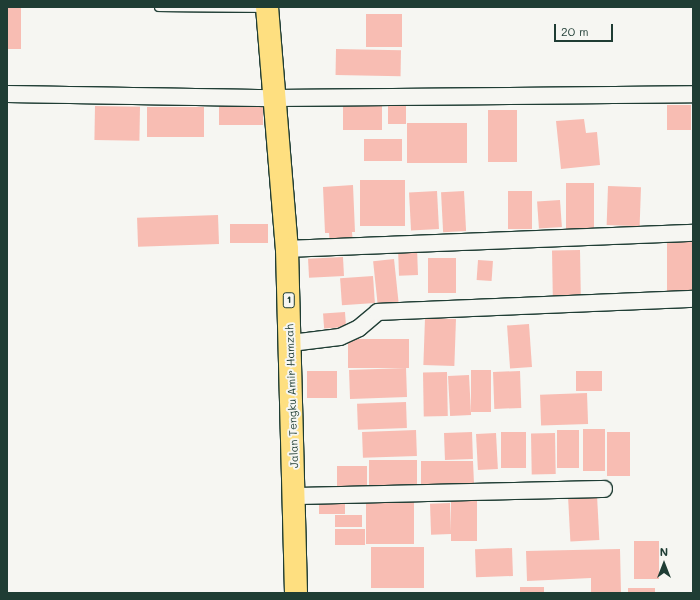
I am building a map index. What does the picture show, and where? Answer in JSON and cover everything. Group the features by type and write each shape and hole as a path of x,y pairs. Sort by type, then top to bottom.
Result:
{"highway":[{"name":"Jalan Tengku Amir Hamzah","path":"267,7 286,249 291,343 296,593"}],"street":[{"path":"7,94 274,98 693,94"},
{"path":"286,249 693,233"},
{"path":"291,343 340,336 359,328 378,312 693,299"},
{"path":"295,496 604,489"}],"lane":[{"path":"159,7 267,7"}],"building":[{"path":"7,7 21,7 21,49 7,49"},
{"path":"366,14 402,14 402,47 366,47"},
{"path":"336,49 401,50 401,76 336,75"},
{"path":"219,101 263,101 263,125 219,125"},
{"path":"343,103 382,103 382,130 343,130"},
{"path":"388,105 406,105 406,124 388,124"},
{"path":"667,105 691,105 691,130 667,130"},
{"path":"95,106 140,107 139,141 94,140"},
{"path":"147,107 204,107 204,137 147,137"},
{"path":"488,110 517,110 517,162 488,162"},
{"path":"584,119 586,133 597,132 600,165 561,169 556,121"},
{"path":"407,123 467,123 467,163 407,163"},
{"path":"364,139 402,139 402,161 364,161"},
{"path":"360,180 405,180 405,226 360,226"},
{"path":"566,183 594,183 594,230 566,230"},
{"path":"353,185 355,232 352,232 353,244 330,246 329,233 325,233 323,187"},
{"path":"608,186 641,187 640,226 607,225"},
{"path":"437,191 439,229 411,230 409,192"},
{"path":"464,191 466,231 443,232 441,192"},
{"path":"508,191 532,191 532,229 508,229"},
{"path":"560,200 562,227 539,229 537,202"},
{"path":"218,215 219,244 138,247 137,218"},
{"path":"230,224 268,224 268,243 230,243"},
{"path":"667,241 693,241 693,292 667,292"},
{"path":"417,247 418,275 399,276 398,248"},
{"path":"552,250 580,250 581,297 553,297"},
{"path":"343,257 344,276 309,278 308,259"},
{"path":"428,258 456,258 456,293 428,293"},
{"path":"394,259 399,304 378,306 373,261"},
{"path":"478,260 493,261 492,281 477,280"},
{"path":"373,276 375,303 342,305 340,278"},
{"path":"345,312 346,327 324,328 323,314"},
{"path":"425,318 456,319 454,366 423,365"},
{"path":"529,324 532,367 510,368 507,326"},
{"path":"348,339 409,339 409,368 348,368"},
{"path":"406,368 407,397 350,399 349,370"},
{"path":"471,370 491,370 491,412 471,412"},
{"path":"307,371 337,371 337,398 307,398"},
{"path":"520,371 521,408 494,409 493,372"},
{"path":"576,371 602,371 602,391 576,391"},
{"path":"423,372 447,372 448,416 424,416"},
{"path":"469,375 471,415 450,416 448,376"},
{"path":"587,393 588,424 541,426 540,395"},
{"path":"406,402 407,428 358,430 357,404"},
{"path":"583,429 605,429 605,471 583,471"},
{"path":"416,430 417,456 363,458 362,432"},
{"path":"557,430 579,430 579,468 557,468"},
{"path":"472,432 473,459 445,460 444,433"},
{"path":"501,432 526,432 526,468 501,468"},
{"path":"607,432 630,432 630,476 607,476"},
{"path":"496,433 498,469 478,470 476,434"},
{"path":"531,433 555,433 556,474 532,474"},
{"path":"369,460 417,460 417,491 369,491"},
{"path":"421,461 473,461 474,484 432,485 432,491 421,491"},
{"path":"337,466 367,466 367,493 337,493"},
{"path":"597,495 599,540 570,541 568,497"},
{"path":"366,496 414,496 414,544 366,544"},
{"path":"451,497 477,497 477,541 451,541"},
{"path":"319,501 345,501 345,514 319,514"},
{"path":"450,503 451,534 431,535 430,504"},
{"path":"335,515 362,515 362,527 335,527"},
{"path":"335,529 365,529 365,545 335,545"},
{"path":"634,541 659,541 659,579 634,579"},
{"path":"371,547 424,547 424,588 371,588"},
{"path":"512,548 513,576 476,577 475,549"},
{"path":"620,549 621,593 591,593 591,578 527,581 526,551"},
{"path":"520,587 544,587 544,593 520,593"},
{"path":"628,588 655,588 655,593 628,593"}]}
